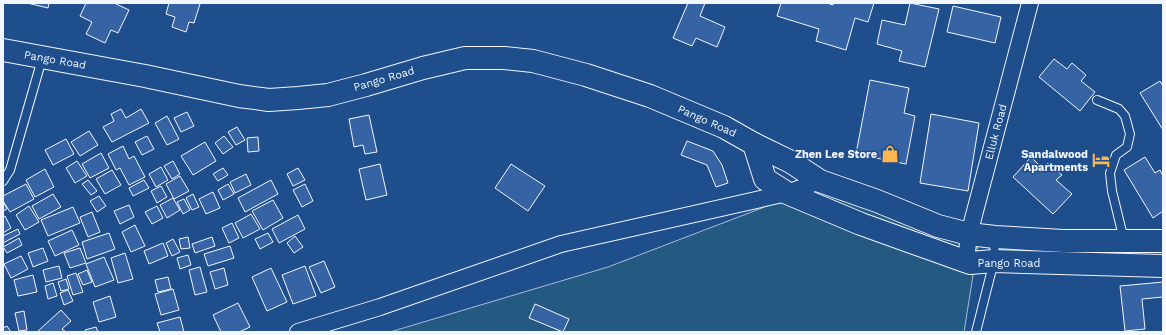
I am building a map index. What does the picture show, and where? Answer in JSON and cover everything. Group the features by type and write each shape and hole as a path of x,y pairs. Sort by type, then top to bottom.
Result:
{"street":[{"name":"Elluk Road","path":"966,261 969,234 1030,3"},
{"name":"Pango Road","path":"3,50 145,76 239,96 269,100 328,95 423,68 465,58 504,58 533,61 586,75 650,96 724,126 754,144 791,162 820,181 877,201 938,226 969,234 995,237 1063,241 1163,241"},
{"name":"Pango Road","path":"754,144 764,179 787,193 861,224 970,263 994,261 1163,266"},
{"path":"298,332 380,307 561,244 787,193 820,181"}],"lane":[{"path":"3,182 10,170 42,58"},
{"path":"1097,100 1119,109 1126,116 1130,134 1127,147 1116,155 1110,173 1112,191 1124,241"},
{"path":"976,332 994,261 995,237"}],"shaded area":[{"path":"822,185 978,244 964,332 390,332 608,267"}],"building":[{"path":"27,3 49,3 48,8"},
{"path":"86,3 114,3 129,10 118,33 111,30 105,43 86,34 92,22 80,16"},
{"path":"169,3 200,4 194,23 189,22 186,32 172,27 175,17 166,14"},
{"path":"688,3 705,3 700,16 725,27 717,47 696,38 692,46 673,38"},
{"path":"781,3 827,3 833,5 833,3 874,3 868,22 855,18 846,50 816,41 819,29 777,16"},
{"path":"910,3 939,9 925,67 899,61 902,51 877,44 882,20 905,25"},
{"path":"953,6 1001,17 995,43 947,32"},
{"path":"1054,59 1067,69 1072,63 1086,75 1081,81 1095,92 1080,111 1039,77"},
{"path":"870,80 909,88 904,113 915,116 906,164 856,154"},
{"path":"1160,81 1163,86 1163,130 1140,93"},
{"path":"121,109 126,118 141,109 149,123 112,142 103,127 114,121 111,114"},
{"path":"187,112 194,126 181,132 174,118"},
{"path":"931,114 979,123 968,191 920,183"},
{"path":"369,115 377,152 365,154 363,145 354,147 349,119"},
{"path":"167,116 179,139 167,145 155,123"},
{"path":"237,127 245,140 236,145 228,132"},
{"path":"89,131 98,145 80,156 71,142"},
{"path":"147,136 154,149 142,155 135,142"},
{"path":"224,136 233,147 223,154 215,143"},
{"path":"258,137 259,151 248,152 247,138"},
{"path":"66,139 74,154 53,165 45,150"},
{"path":"687,141 713,151 722,165 728,183 716,187 707,165 681,155"},
{"path":"205,142 216,161 193,175 181,156"},
{"path":"123,146 129,159 134,156 145,177 129,185 120,168 116,170 108,154"},
{"path":"101,153 109,168 90,178 82,164"},
{"path":"1031,157 1043,169 1048,163 1062,175 1056,180 1072,194 1053,214 1013,177"},
{"path":"1145,157 1155,173 1160,170 1163,176 1163,211 1153,218 1124,170"},
{"path":"77,161 87,176 75,183 66,168"},
{"path":"173,161 180,174 172,179 164,166"},
{"path":"380,164 387,195 366,200 359,169"},
{"path":"511,164 545,186 528,211 495,188"},
{"path":"161,167 168,180 156,187 149,174"},
{"path":"223,168 228,175 218,181 213,174"},
{"path":"298,168 305,180 293,186 287,174"},
{"path":"45,169 54,187 35,197 26,180"},
{"path":"112,170 121,185 105,194 96,179"},
{"path":"246,174 251,185 235,193 230,182"},
{"path":"180,176 189,191 174,199 166,184"},
{"path":"88,180 97,191 91,195 82,184"},
{"path":"144,180 149,188 133,196 129,188"},
{"path":"271,180 278,194 245,212 238,198"},
{"path":"26,184 34,199 10,212 3,201 3,196"},
{"path":"228,184 234,194 223,200 218,190"},
{"path":"305,184 313,201 302,207 293,190"},
{"path":"161,186 167,197 157,203 151,191"},
{"path":"213,192 220,208 206,214 199,199"},
{"path":"53,194 61,207 39,219 32,206"},
{"path":"193,194 199,207 192,210 186,198"},
{"path":"99,196 106,206 97,212 90,201"},
{"path":"173,198 180,210 167,218 160,205"},
{"path":"184,199 190,210 183,214 177,202"},
{"path":"273,200 283,218 263,230 252,211"},
{"path":"3,201 7,209 3,211"},
{"path":"129,205 134,217 120,224 114,211"},
{"path":"29,206 39,222 25,230 16,215"},
{"path":"157,206 163,218 152,224 145,212"},
{"path":"73,207 80,223 48,236 41,220"},
{"path":"92,212 100,232 88,237 80,217"},
{"path":"251,214 260,229 243,238 235,223"},
{"path":"298,215 305,229 279,243 272,229"},
{"path":"5,216 11,228 3,233 3,217"},
{"path":"232,223 239,238 229,243 222,228"},
{"path":"135,225 145,246 131,252 122,232"},
{"path":"18,229 20,234 3,243 3,236"},
{"path":"72,230 79,245 55,256 48,241"},
{"path":"109,233 115,249 87,259 82,242"},
{"path":"268,233 273,242 260,249 255,239"},
{"path":"295,236 303,247 294,253 287,243"},
{"path":"188,237 190,248 181,249 179,239"},
{"path":"212,237 215,246 195,253 192,244"},
{"path":"19,238 22,245 7,253 3,247"},
{"path":"173,239 180,252 172,256 166,243"},
{"path":"163,243 168,256 149,264 144,251"},
{"path":"230,246 234,258 208,266 204,254"},
{"path":"43,248 48,261 33,267 28,253"},
{"path":"80,248 86,263 70,268 64,253"},
{"path":"125,253 133,279 118,283 111,258"},
{"path":"188,255 191,265 180,269 177,258"},
{"path":"21,256 28,269 11,278 4,264"},
{"path":"104,257 114,280 95,287 86,264"},
{"path":"324,261 335,287 321,293 309,267"},
{"path":"59,266 62,278 46,282 43,270"},
{"path":"305,266 316,296 293,304 282,275"},
{"path":"200,267 207,292 195,295 189,270"},
{"path":"224,268 228,285 215,289 210,272"},
{"path":"271,268 287,302 267,311 252,277"},
{"path":"87,270 92,282 83,285 78,274"},
{"path":"76,273 83,292 73,295 67,276"},
{"path":"33,275 37,292 18,296 14,280"},
{"path":"168,277 171,289 158,292 155,280"},
{"path":"66,279 69,289 61,291 58,282"},
{"path":"1163,282 1163,297 1142,299 1145,329 1125,331 1120,286"},
{"path":"53,283 57,296 48,299 45,286"},
{"path":"173,289 179,310 161,315 155,294"},
{"path":"68,290 73,301 64,305 60,293"},
{"path":"110,296 116,317 99,322 93,302"},
{"path":"238,303 250,327 239,332 221,332 213,315"},
{"path":"535,304 569,319 563,332 529,318"},
{"path":"61,310 71,321 62,329 66,332 37,332"},
{"path":"24,311 27,330 19,331 15,313"},
{"path":"180,317 184,332 160,332 157,323"},
{"path":"7,326 11,332 3,332 3,328"},
{"path":"96,327 98,332 86,332 85,330"}],"place":[{"name":"Zhen Lee Store","path":"890,154"},
{"name":"Sandalwood Apartments","path":"1101,160"}]}
